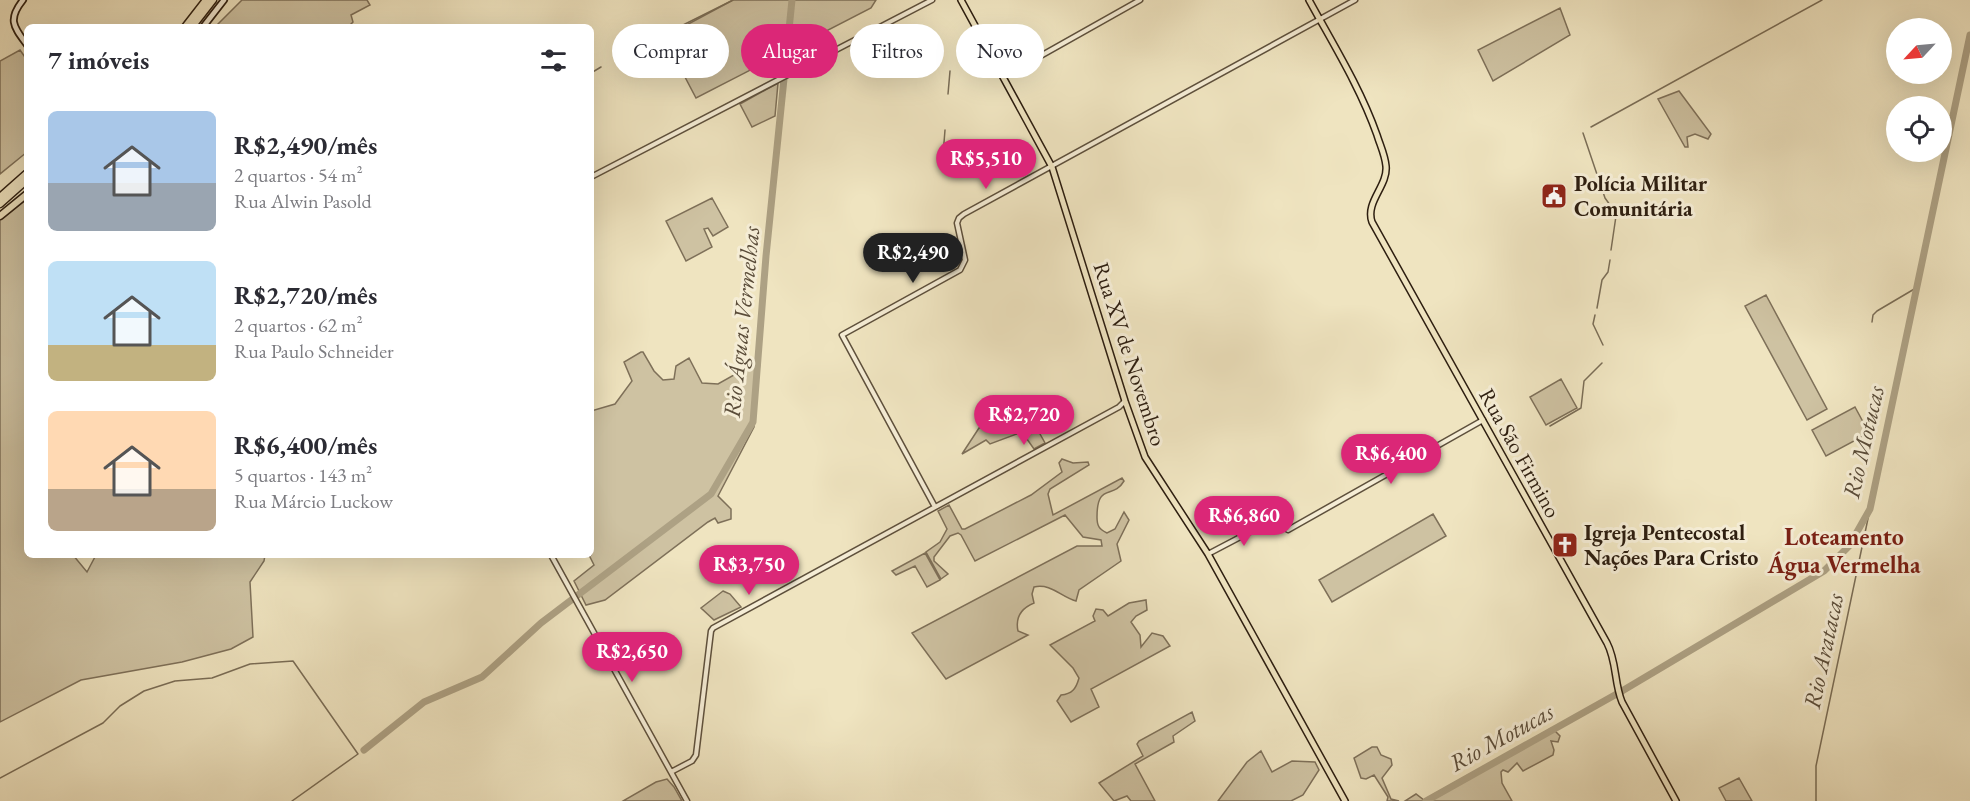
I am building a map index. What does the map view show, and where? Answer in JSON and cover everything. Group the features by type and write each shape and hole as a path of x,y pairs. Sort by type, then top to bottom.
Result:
{"highway":[{"path":"187,24 207,0"},
{"path":"194,24 213,0"},
{"path":"0,197 24,176"},
{"path":"0,204 24,183"},
{"path":"0,216 24,196"}],"main road":[{"path":"23,0 14,14 13,22 24,41"},
{"path":"205,24 224,0"},
{"name":"Rua XV de Novembro","path":"961,0 974,24"},
{"path":"1309,0 1319,20"},
{"name":"Rua São Firmino","path":"1319,20 1362,97 1385,161 1385,176 1371,210 1372,222 1609,647 1614,661 1620,697 1676,801"},
{"name":"Rua XV de Novembro","path":"1004,78 1052,167 1125,401 1147,460 1208,554 1345,801"}],"street":[{"path":"594,175 932,0"},
{"path":"1044,54 1140,0"},
{"path":"935,507 842,335 960,270 965,260 957,223 964,214 1355,0"},
{"path":"671,772 692,761 697,752 712,629 1119,407 1125,401"},
{"path":"1208,554 1276,519 1280,518 1283,521 1281,525 1288,530 1483,420"},
{"path":"552,558 687,801"}],"shaded area":[{"path":"242,0 367,0 370,5 351,15 353,22 351,24 218,24"},
{"path":"733,0 876,0 871,8 838,25 741,24 741,75 696,98 686,78 729,78 729,24 688,24"},
{"path":"1560,8 1570,35 1493,81 1478,50"},
{"path":"20,50 24,56 24,154 0,174 0,61"},
{"path":"778,83 775,116 752,127 740,104"},
{"path":"1679,91 1711,134 1708,139 1695,134 1687,137 1688,147 1685,147 1658,99"},
{"path":"712,198 728,227 713,236 708,228 704,229 712,247 686,261 666,221"},
{"path":"24,201 24,558 75,558 87,572 94,558 264,558 250,582 253,637 231,649 182,662 81,680 0,722 0,220"},
{"path":"1766,295 1827,409 1807,420 1745,306"},
{"path":"643,352 654,371 663,380 674,379 676,366 689,358 702,383 718,384 748,367 749,369 760,360 754,427 718,496 731,509 731,519 718,523 715,518 708,522 605,600 586,605 574,581 594,565 590,558 594,558 594,410 615,404 632,381 624,362"},
{"path":"1561,379 1577,408 1546,425 1530,397"},
{"path":"1855,407 1869,433 1826,456 1812,430"},
{"path":"1030,416 1045,443 1034,449 1022,432 990,444 986,440 962,454 979,428"},
{"path":"1062,459 1073,463 1088,462 1089,465 1050,489 1048,494 1053,515 1122,478 1124,481 1120,487 1106,493 1100,499 1097,517 1099,527 1107,533 1115,529 1124,512 1129,520 1117,544 1121,561 1079,590 1076,601 1046,587 1034,587 1032,594 1034,603 1023,610 1018,621 1018,631 1028,635 946,679 912,633 1077,546 1102,546 1101,540 1083,537 1065,515 975,561 958,533 950,536 934,557 934,561 948,574 941,579 926,552 940,542 947,529 938,511 949,505 962,529 965,529 1031,495 1062,472 1059,463"},
{"path":"1433,514 1446,536 1332,602 1319,580"},
{"path":"925,553 940,580 927,587 915,566 896,575 892,571"},
{"path":"723,591 730,594 741,607 714,620 701,608"},
{"path":"1146,600 1147,610 1131,622 1140,635 1141,647 1152,633 1163,636 1170,646 1091,689 1099,707 1071,722 1057,701 1061,695 1073,690 1079,678 1073,668 1050,645 1095,621 1093,616 1096,609 1103,610 1108,616 1129,603"},
{"path":"1192,712 1195,721 1173,736 1174,742 1135,764 1155,801 1131,801 1127,796 1114,801 1099,783 1143,756 1137,744 1139,741"},
{"path":"1552,728 1560,736 1558,742 1551,741 1553,755 1523,771 1517,763 1508,772 1503,770 1501,772 1502,783 1512,801 1405,801 1416,794 1424,800"},
{"path":"1372,747 1377,747 1381,755 1391,759 1392,765 1382,778 1391,799 1399,801 1387,801 1388,797 1374,775 1366,779 1361,778 1354,758"},
{"path":"1261,751 1272,772 1292,761 1315,762 1319,770 1303,795 1291,801 1218,801 1247,762"},
{"path":"1739,778 1752,801 1726,801 1719,788"},
{"path":"667,779 682,801 623,801 656,782"}],"waterway":[{"path":"685,24 733,0"},
{"name":"Rio Águas Vermelhas","path":"364,750 424,702 482,677 541,623 711,494 753,422 766,256 792,0"},
{"path":"1591,127 1822,0"},
{"name":"Rio Motucas","path":"1426,801 1622,691 1824,571 1849,546 1870,509 1970,35"},
{"path":"594,71 601,67"},
{"path":"948,94 950,71"},
{"path":"945,130 943,155 947,174"},
{"path":"1583,133 1605,198 1610,205"},
{"path":"1611,250 1616,216 1614,213"},
{"path":"1597,308 1602,280 1608,272 1610,260"},
{"path":"1872,322 1873,315 1877,311 1916,288"},
{"path":"1595,315 1593,324 1603,345"},
{"path":"1550,426 1581,408 1584,381 1602,363"},
{"name":"Rio Aratacas","path":"1816,801 1816,766 1870,509"},
{"path":"0,778 103,723 120,706 144,691 175,681 212,678 250,664 293,661 358,754 292,801"}],"place":[{"name":"Polícia Militar Comunitária","path":"1554,196"},
{"name":"Igreja Pentecostal Nações Para Cristo","path":"1565,545"}],"district":[{"name":"Loteamento Água Vermelha","path":"1844,550"}]}
